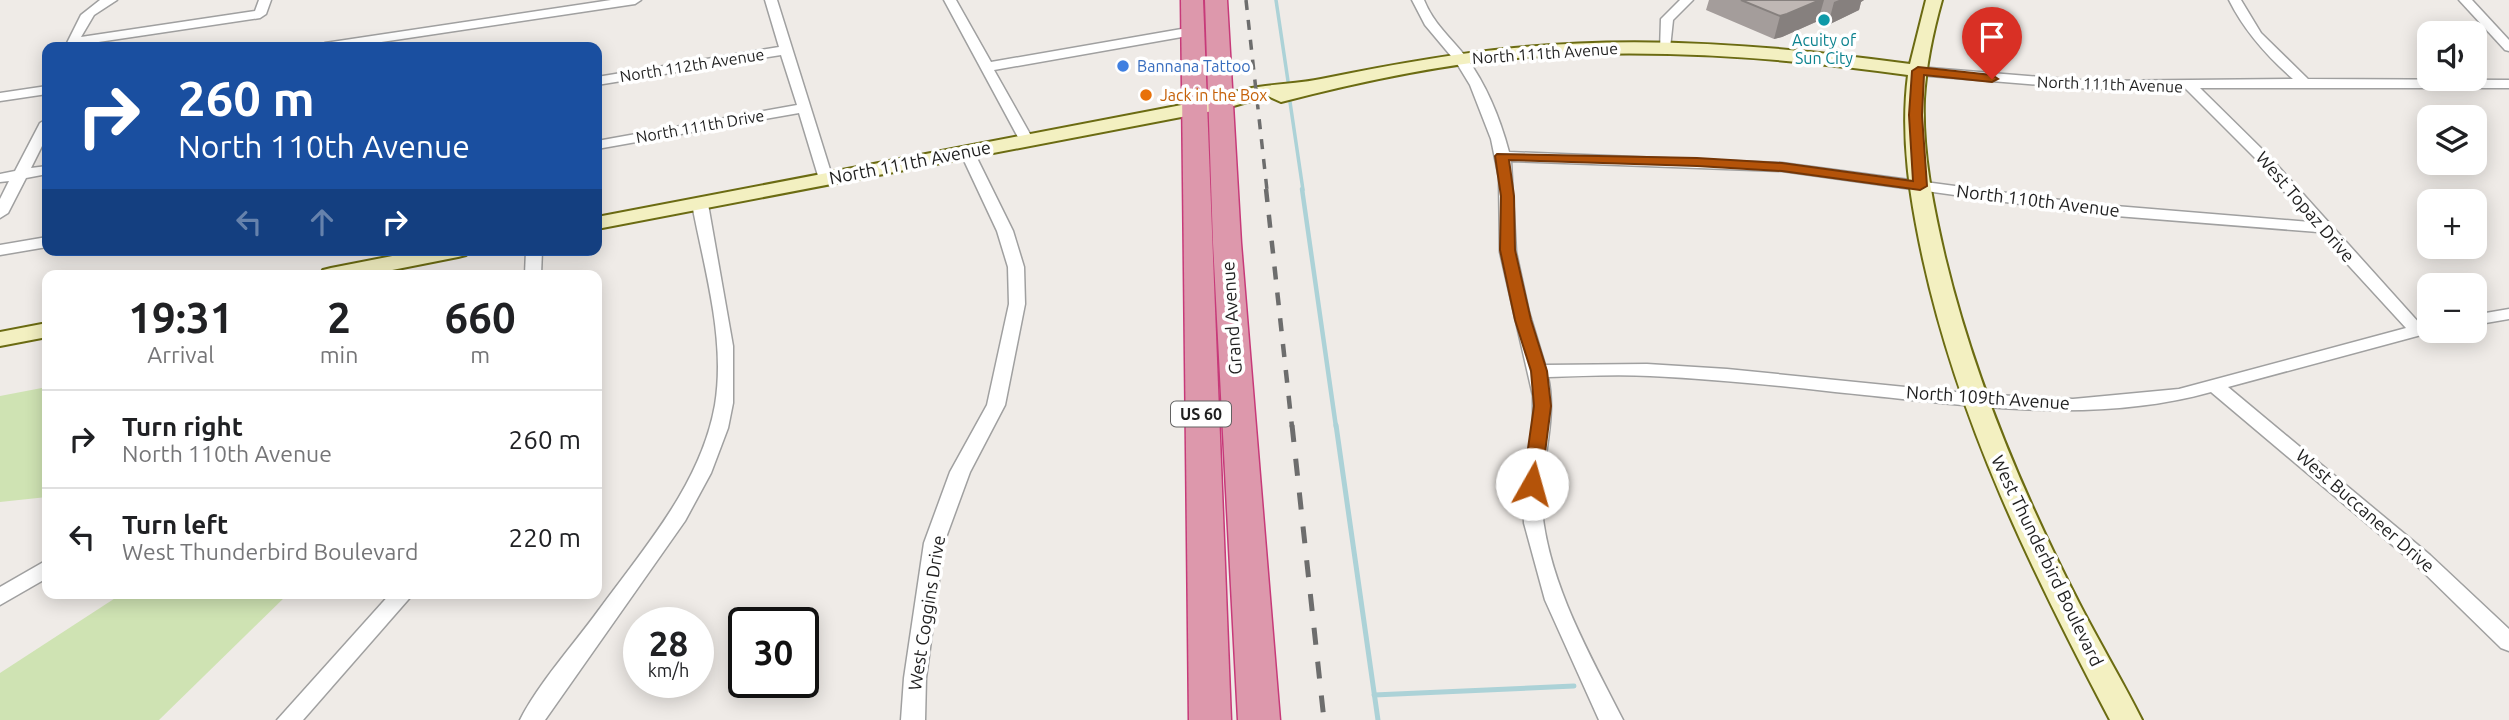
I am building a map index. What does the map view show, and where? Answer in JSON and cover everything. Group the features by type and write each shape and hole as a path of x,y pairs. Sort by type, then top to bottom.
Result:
{"highway":[{"name":"Grand Avenue","path":"1192,0 1194,31 1209,105 1227,243 1259,720"},
{"name":"Grand Avenue","path":"1210,720 1197,279 1216,0"}],"street":[{"path":"73,42 91,8 110,0"},
{"path":"90,42 260,14 265,0"},
{"path":"358,42 635,0"},
{"path":"771,0 825,179"},
{"path":"950,0 1027,141"},
{"path":"1418,0 1437,33 1460,60 1486,102 1502,156 1508,196 1507,250 1523,320 1539,371 1543,406 1532,484 1534,524 1549,587 1611,720"},
{"path":"1664,48 1667,19 1687,0"},
{"name":"West Thunderbird Boulevard","path":"1934,0 1918,71 1915,108 1920,186 1932,254 1947,314 1975,400 2019,511 2126,720"},
{"path":"2235,0 2246,23 2266,48 2306,84"},
{"path":"2465,0 2509,47"},
{"path":"986,67 1194,31"},
{"name":"North 111th Avenue","path":"602,222 1209,105 1242,105 1276,98 1296,90 1460,60 1562,50 1664,48 1792,55 1918,71 2061,84 2509,84"},
{"name":"North 112th Avenue","path":"602,80 786,50"},
{"name":"West Topaz Drive","path":"2190,86 2264,159 2323,228 2417,323"},
{"path":"0,97 42,91"},
{"name":"North 111th Drive","path":"602,144 804,108"},
{"path":"0,213 42,133"},
{"name":"West Coggins Drive","path":"913,720 915,678 934,543 960,472 996,405 1017,304 1016,268 1005,231 967,152"},
{"name":"North 110th Avenue","path":"1502,156 1782,167 2091,209 2323,228"},
{"path":"0,178 42,171"},
{"path":"532,720 678,516 695,486 720,427 725,398 726,366 700,204"},
{"path":"0,250 42,243"},
{"path":"356,270 428,256"},
{"path":"2487,318 2509,314"},
{"name":"North 109th Avenue","path":"1539,371 1647,370 1738,376 1975,400 2073,405 2179,396 2417,330"},
{"path":"0,339 42,331"},
{"name":"West Buccaneer Drive","path":"2217,387 2423,559 2509,642"},
{"path":"0,597 42,571"},
{"path":"289,720 399,599"}],"green space":[{"path":"42,388 42,498 0,502 0,396"},
{"path":"114,599 283,599 159,720 0,720 0,673"}],"building":[{"path":"1741,0 1820,0 1780,16"}],"waterway":[{"path":"1276,0 1288,81"},
{"path":"1290,102 1303,190"},
{"path":"1302,189 1336,427"},
{"path":"1336,425 1374,695"},
{"path":"1374,695 1574,686"},
{"path":"1374,695 1378,720"}],"railway":[{"path":"1246,0 1267,190"},
{"path":"1266,189 1292,427"},
{"path":"1292,425 1324,720"}],"place":[{"name":"Acuity of Sun City","path":"1824,20"},
{"name":"Bannana Tattoo","path":"1123,66"},
{"name":"Jack in the Box","path":"1146,95"}],"route":[{"path":"1532,484 1543,406 1539,371 1523,320 1507,250 1508,196 1502,156 1782,167 1920,186 1915,115 1918,71 1992,79"}]}
